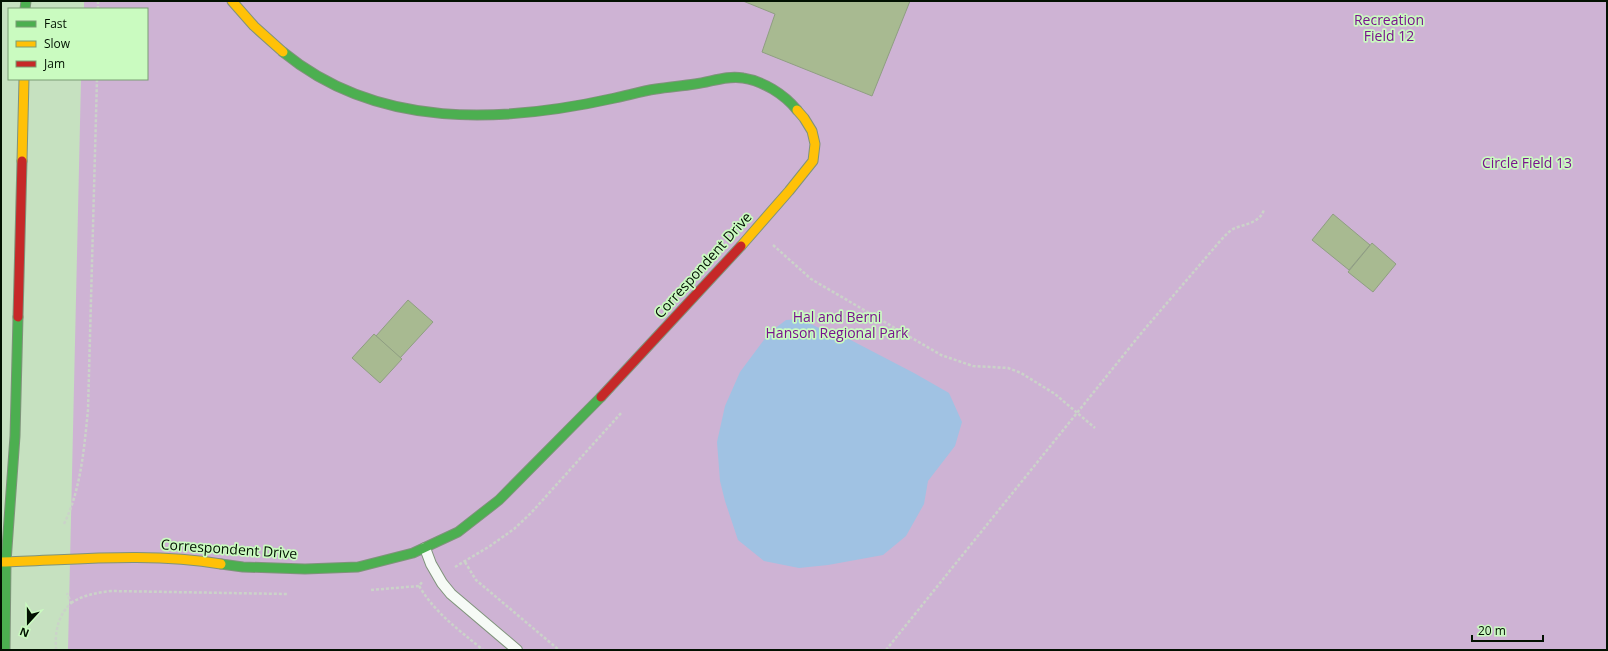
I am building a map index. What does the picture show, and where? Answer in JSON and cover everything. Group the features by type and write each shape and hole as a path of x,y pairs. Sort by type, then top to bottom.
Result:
{"street":[{"name":"Correspondent Drive","path":"3,562 154,557 198,560 243,567 305,569 358,567 413,553 458,532 499,500 614,384 784,197 807,170 814,158 817,143 809,124 793,106 760,82 742,78 725,79 649,90 597,102 530,113 476,115 449,114 394,106 345,90 310,72 265,37 249,22 232,1"},
{"path":"5,650 3,562 14,436 24,80"}],"lane":[{"path":"425,548 431,564 442,583 451,594 517,650"}],"path":[{"path":"64,524 73,506 84,451 88,410 96,80"},
{"path":"886,650 1143,331 1221,240 1231,230 1252,222 1263,214 1264,209"},
{"path":"754,229 811,279 942,355 973,366 1008,368 1021,373 1055,394 1095,428"},
{"path":"465,562 476,580 558,650"},
{"path":"419,586 427,599 447,621 483,650"},
{"path":"56,650 58,621 71,603 67,593"}],"green space":[{"name":"Hal and Berni Hanson Regional Park","path":"84,1 1607,1 1607,650 68,650 81,80 148,80 148,8 84,8"}],"water":[{"path":"801,319 821,329 843,336 949,393 962,422 955,446 928,481 924,504 906,536 883,555 828,565 799,568 764,561 738,540 720,481 717,442 725,406 740,372 769,333 786,320"}],"building":[{"path":"743,1 910,1 872,96 762,52 775,14"},
{"path":"1333,214 1370,245 1349,270 1312,240"},
{"path":"1372,243 1396,264 1373,292 1348,272"},
{"path":"408,300 433,322 400,358 376,336"},
{"path":"374,334 402,359 380,383 352,358"}],"traffic: fast":[{"path":"25,8 26,1"},
{"path":"283,52 320,77 359,96 400,107 443,114 486,115 529,112 572,106 651,90 737,77 758,82 773,89 792,104 797,110"},
{"path":"5,650 6,562 15,436 18,317"},
{"path":"221,564 243,567 305,569 358,567 413,553 458,532 499,500 601,397"}],"traffic: slow":[{"path":"232,1 254,26 283,52"},
{"path":"22,161 24,80"},
{"path":"741,246 813,161 815,144 812,131 797,110"},
{"path":"1,562 111,558 167,558 221,564"}],"traffic: jam":[{"path":"18,317 22,161"},
{"path":"601,397 741,246"}],"park label":[{"name":"Recreation Field 12","path":"1389,28"},
{"name":"Circle Field 13","path":"1527,163"}]}
